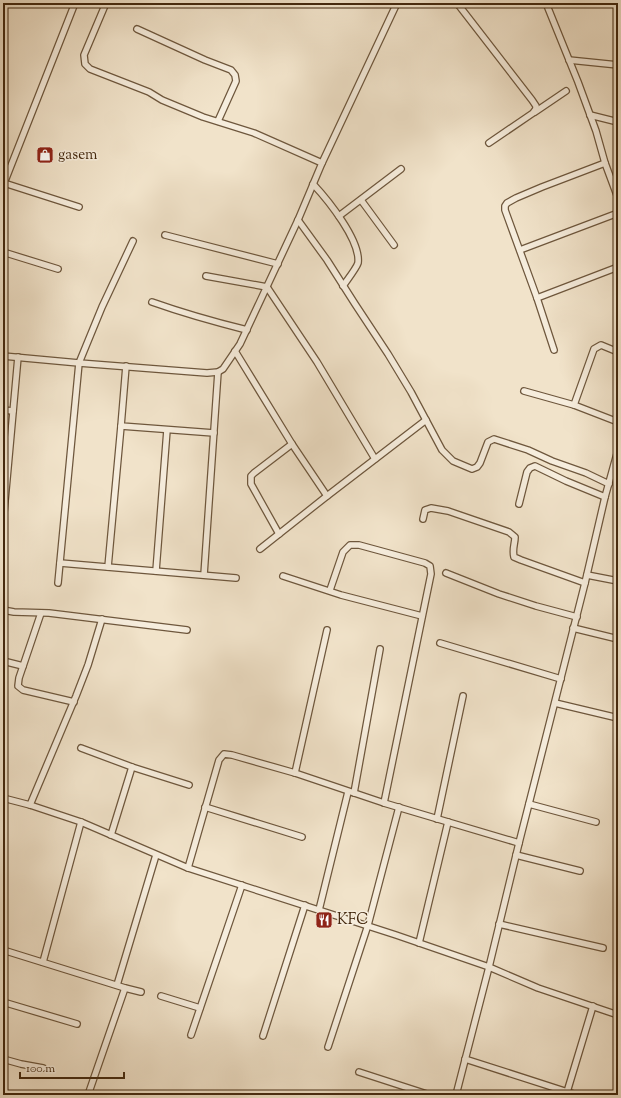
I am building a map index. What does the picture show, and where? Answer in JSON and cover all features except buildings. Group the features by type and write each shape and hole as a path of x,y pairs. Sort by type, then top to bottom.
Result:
{"street":[{"path":"75,3 4,185 79,207"},
{"path":"106,3 84,56 85,64 90,69 149,92 162,100 203,117 254,133 322,164"},
{"path":"3,356 207,373 218,372 223,369 240,344 247,330 397,3"},
{"path":"457,3 535,103 536,109 533,113"},
{"path":"546,3 590,115 618,198"},
{"path":"137,29 204,60 231,70 235,75 236,81 218,121"},
{"path":"569,60 618,65"},
{"path":"489,143 566,91"},
{"path":"590,115 618,122"},
{"path":"554,350 505,210 505,206 507,203 542,187 605,163"},
{"path":"339,216 401,169"},
{"path":"313,184 328,200 339,216 358,252 357,265 343,286"},
{"path":"361,200 394,245"},
{"path":"520,250 618,213"},
{"path":"298,220 327,260 388,354 411,392 442,450 453,461 472,469 477,468 488,442 494,439 528,450 552,461 586,473 609,484"},
{"path":"165,235 278,264"},
{"path":"58,584 79,363 102,307 133,241"},
{"path":"3,252 58,269"},
{"path":"537,298 618,267"},
{"path":"206,276 267,287 317,362 375,459"},
{"path":"152,302 210,321 247,330"},
{"path":"574,405 594,349 601,345 618,352"},
{"path":"235,351 292,444 327,496"},
{"path":"3,523 18,357"},
{"path":"108,567 126,366"},
{"path":"204,575 218,372"},
{"path":"524,391 574,405 618,422"},
{"path":"3,410 13,410"},
{"path":"260,549 426,420"},
{"path":"121,426 214,433"},
{"path":"156,571 167,430"},
{"path":"279,534 251,484 251,476 292,444"},
{"path":"456,1095 618,450"},
{"path":"519,504 527,472 530,468 535,466 605,497"},
{"path":"423,519 426,510 431,508 509,532 515,536 513,551 514,557 585,583"},
{"path":"330,590 343,552 350,545 359,545 425,563 430,566 431,574 384,803"},
{"path":"60,563 236,578"},
{"path":"446,573 499,594 577,617"},
{"path":"587,575 618,581"},
{"path":"283,576 342,595 422,616"},
{"path":"3,610 14,612 49,613 187,630"},
{"path":"41,613 19,678 18,686 23,690 74,702"},
{"path":"30,805 74,702 88,665 102,619"},
{"path":"573,628 618,638"},
{"path":"294,773 327,630"},
{"path":"440,643 560,679"},
{"path":"319,910 351,792 380,649"},
{"path":"3,661 23,666"},
{"path":"437,819 463,696"},
{"path":"554,703 618,718"},
{"path":"81,748 132,767 189,785"},
{"path":"188,868 219,760 224,754 294,773 384,803 519,843"},
{"path":"111,835 132,767"},
{"path":"3,798 30,805 81,822 188,868 419,943 489,968 538,988 618,1015"},
{"path":"529,804 596,822"},
{"path":"205,807 302,837"},
{"path":"328,1047 368,926 399,807"},
{"path":"43,962 81,822"},
{"path":"419,943 448,822"},
{"path":"117,985 156,855"},
{"path":"516,855 580,871"},
{"path":"191,1035 242,885"},
{"path":"263,1036 304,906"},
{"path":"499,924 603,948"},
{"path":"3,950 141,992"},
{"path":"88,1095 125,988"},
{"path":"161,996 200,1008"},
{"path":"3,1002 77,1024"},
{"path":"567,1092 593,1006"},
{"path":"3,1059 43,1068"},
{"path":"465,1059 577,1095"},
{"path":"359,1072 430,1095"}],"place":[{"name":"gasem","path":"45,155"},
{"name":"KFC","path":"324,920"}]}
